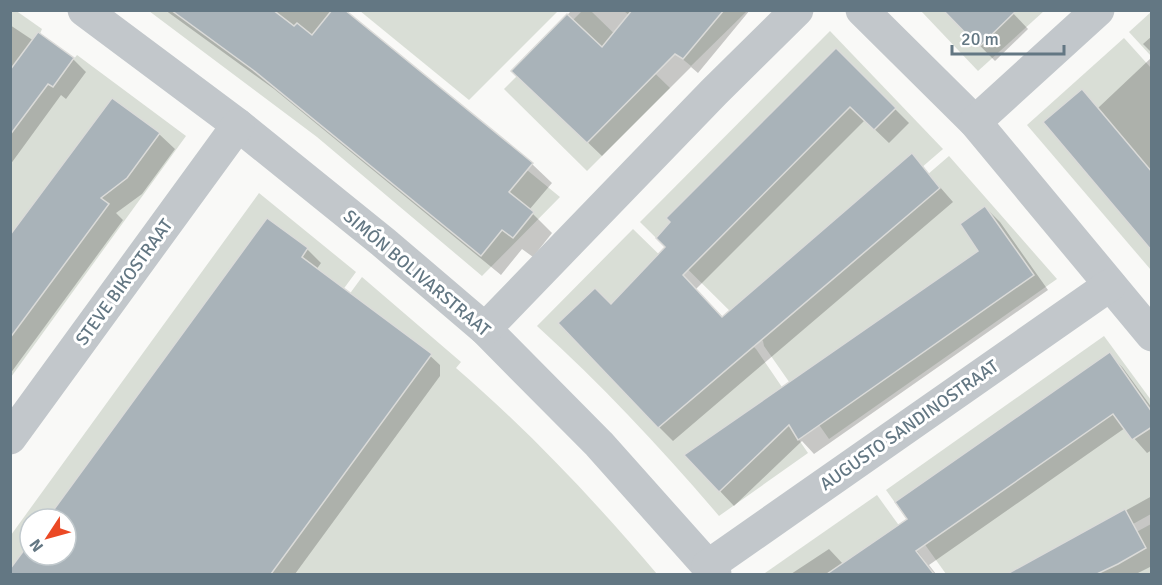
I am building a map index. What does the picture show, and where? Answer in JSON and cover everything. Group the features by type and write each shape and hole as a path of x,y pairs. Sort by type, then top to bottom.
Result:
{"street":[{"name":"SIMÓN BOLIVARSTRAAT","path":"84,10 238,125 383,242 485,329 599,444 712,570"},
{"path":"485,329 797,10"},
{"path":"862,10 975,122 1152,335"},
{"path":"975,122 1098,10"},
{"name":"STEVE BIKOSTRAAT","path":"10,438 238,125"},
{"name":"AUGUSTO SANDINOSTRAAT","path":"712,570 1110,285"}],"shaded area":[{"path":"15,10 42,29 11,101 10,11"},
{"path":"583,10 591,11 670,88 587,171 504,89"},
{"path":"149,11 332,11 560,197 482,276 317,137"},
{"path":"360,11 558,11 469,100"},
{"path":"624,11 747,11 691,66"},
{"path":"921,11 1044,11 978,71"},
{"path":"1151,12 1151,56 1129,32"},
{"path":"830,31 943,149 742,323 640,222"},
{"path":"1124,38 1151,68 1151,270 1027,125"},
{"path":"77,55 186,136 11,377 11,115 39,77 53,87"},
{"path":"949,156 1057,279 829,439 764,346 763,341 751,327"},
{"path":"259,193 356,272 134,574 11,574 11,535 18,525 18,567 78,567 78,507 31,507"},
{"path":"633,229 756,349 801,415 788,424 808,453 719,516 631,418 537,326"},
{"path":"362,277 461,362 456,368 561,467 657,574 145,574"},
{"path":"1104,336 1151,400 1151,514 1043,574 946,574 886,490"},
{"path":"877,495 934,574 765,573"},
{"path":"1151,524 1151,574 1060,574"}],"building":[{"path":"171,10 273,10 294,26 297,23 312,35 332,10 345,10 533,163 509,192 534,212 513,238 502,230 481,256 253,70"},
{"path":"632,10 724,10 683,59 675,54 587,143 511,71 567,14 602,47"},
{"path":"943,10 1017,10 979,47"},
{"path":"38,32 74,58 53,87 48,84 10,135 10,70"},
{"path":"836,48 896,108 874,130 850,107 683,275 722,317 912,153 940,188 658,428 558,323 595,288 611,304 665,247 656,238 670,222 666,218"},
{"path":"1082,89 1152,172 1152,251 1043,122"},
{"path":"112,98 160,133 127,178 101,198 109,204 10,338 10,235"},
{"path":"985,206 1034,275 798,440 789,425 719,492 684,455 978,251 960,224"},
{"path":"267,218 308,248 302,257 432,354 271,574 10,574 10,569 18,558 18,567 78,567 78,507 56,507"},
{"path":"1110,352 1152,412 1152,427 1132,440 1113,414 916,551 934,574 827,574 907,519 895,502"},
{"path":"1125,509 1146,548 1118,564 1097,574 1007,574"}]}
